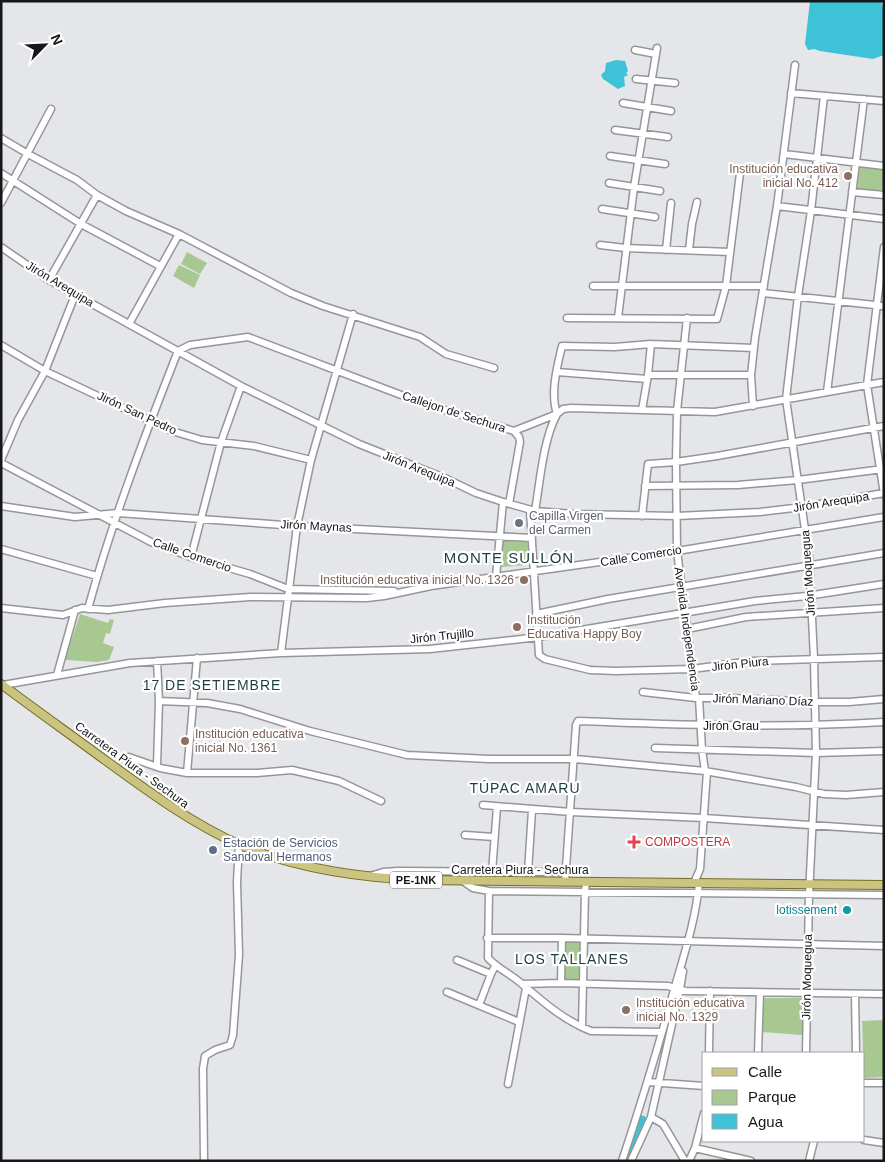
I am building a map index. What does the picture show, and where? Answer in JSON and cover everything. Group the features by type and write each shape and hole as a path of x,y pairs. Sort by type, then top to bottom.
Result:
{"main road":[{"name":"Carretera Piura - Sechura","path":"2,685 174,810 239,844 307,867 368,877 422,880 884,885"}],"street":[{"path":"618,318 630,213 657,51 635,50"},
{"path":"753,406 751,375 754,348 777,206 796,65"},
{"path":"636,79 675,83"},
{"path":"791,93 884,101"},
{"name":"Jirón Moquegua","path":"806,1052 809,884 816,753 814,659 809,566 786,399 824,96"},
{"path":"827,392 864,99"},
{"path":"623,104 671,111"},
{"path":"1,203 51,109"},
{"path":"615,130 668,137"},
{"path":"1,138 77,180 97,195 126,211 179,234 291,293 322,306 353,314 420,337 440,352 494,368"},
{"path":"784,154 884,166"},
{"path":"610,156 665,164"},
{"path":"1,173 81,224 160,266"},
{"path":"567,318 717,319 726,286 740,173"},
{"path":"609,183 660,191"},
{"path":"852,192 884,195"},
{"path":"49,280 97,195"},
{"path":"666,250 671,202"},
{"path":"689,250 697,202"},
{"path":"777,206 884,219"},
{"path":"602,209 654,217"},
{"path":"129,324 179,234"},
{"path":"600,245 625,248 730,252"},
{"name":"Jirón Arequipa","path":"1,247 49,280 75,295 242,386 359,444 447,479 476,494 506,503 533,510 574,514 676,516 802,508 884,494"},
{"path":"884,247 867,386 873,428 882,469 884,494"},
{"path":"593,286 726,286 884,306"},
{"path":"1,462 18,420 45,371 75,295"},
{"path":"281,653 297,526 311,460 353,314"},
{"name":"Avenida Independencia","path":"686,318 677,411 676,516 677,550 684,613 698,698 702,750 706,772 700,883"},
{"name":"Callejon de Sechura","path":"178,351 190,345 248,337 425,404 514,431 557,414 563,409 570,408 715,412 884,382"},
{"path":"539,637 533,571 533,510 553,421 557,414 554,403 562,346 615,347 651,344 754,348"},
{"path":"642,410 651,344"},
{"name":"Jirón San Pedro","path":"1,345 45,371 172,431 202,440 254,446 311,460"},
{"path":"88,609 118,513 178,351"},
{"path":"557,372 648,377 751,375"},
{"path":"191,557 221,442 242,386"},
{"path":"642,516 648,464 676,462 884,426"},
{"path":"496,577 499,535 520,442 519,437 514,431"},
{"name":"Calle Comercio","path":"1,462 151,542 191,557 250,574 288,589 398,592"},
{"path":"645,486 738,485 798,480 882,469"},
{"name":"Jirón Maynas","path":"1,506 74,517 118,513 297,526 532,538"},
{"name":"Calle Comercio","path":"1,608 63,615 82,608 108,610 231,598 269,596 287,598 367,598 884,517"},
{"path":"1,549 97,576"},
{"path":"536,614 681,587 884,553"},
{"name":"Jirón Trujillo","path":"2,685 112,665 281,653 400,651 539,637 756,601 884,584"},
{"path":"687,629 746,617 812,611 884,608"},
{"path":"57,676 75,610"},
{"name":"Jirón Piura","path":"539,637 539,655 553,662 590,670 692,669 752,661 884,657"},
{"path":"187,773 197,658"},
{"path":"156,766 159,701 157,661"},
{"name":"Jirón Mariano Díaz","path":"643,692 698,698 814,702 884,699"},
{"path":"159,701 193,701 240,709 310,731 407,755 489,760 574,758 706,772 815,792 846,795 884,792"},
{"name":"Jirón Grau","path":"574,758 576,724 578,721 700,726 815,726 884,722"},
{"path":"655,748 816,753 884,751"},
{"path":"129,757 187,773 257,773 292,770 339,781 381,801"},
{"path":"565,882 574,758"},
{"path":"483,805 532,810 704,818 884,830"},
{"path":"492,872 496,806"},
{"path":"528,872 532,810"},
{"path":"465,835 494,837"},
{"path":"204,1161 203,1069 205,1056 230,1045 232,1035 239,954 237,882 239,844"},
{"name":"Avenida Independencia","path":"700,869 700,883"},
{"path":"368,877 383,872 398,871 566,872"},
{"path":"463,881 473,888 489,891 884,895"},
{"path":"582,1027 586,882"},
{"path":"622,1161 653,1083 678,988 700,883"},
{"path":"489,891 488,958 495,966 556,1012 582,1027 591,1030 662,1032"},
{"path":"488,938 562,938 687,945 884,946"},
{"path":"561,983 562,938"},
{"path":"457,960 491,974"},
{"path":"479,1006 495,966"},
{"path":"524,986 561,983 678,988 686,991 884,994"},
{"path":"508,1084 524,986"},
{"path":"631,1161 651,1117 653,1083 662,1032 678,988"},
{"path":"709,1052 710,990"},
{"path":"447,992 519,1022"},
{"path":"758,1052 760,993"},
{"path":"855,994 856,1052"},
{"path":"653,1083 702,1086"},
{"path":"865,1083 884,1083"},
{"path":"651,1117 662,1124 687,1161 695,1148 702,1121"},
{"path":"865,1140 884,1143"},
{"path":"809,1161 814,1142"},
{"path":"695,1148 752,1161"}],"green space":[{"path":"860,164 884,167 884,192 857,189"},
{"path":"187,252 207,263 200,274 181,264"},
{"path":"179,265 200,275 194,288 173,276"},
{"path":"502,540 525,540 528,543 527,565 499,566"},
{"path":"80,614 108,623 110,619 114,620 110,634 106,633 103,643 114,647 109,660 97,662 65,660"},
{"path":"564,942 583,942 582,980 563,980"},
{"path":"761,998 804,998 802,1035 761,1032"},
{"path":"884,1020 884,1077 865,1078 862,1021"}],"water":[{"path":"810,1 881,1 884,13 884,55 873,59 814,49 808,50 805,44"},
{"path":"616,60 625,61 628,71 626,73 628,75 624,77 625,86 618,89 603,79 601,75 605,71 606,63"}],"waterway":[{"path":"626,1161 642,1120"}],"place":[{"name":"Institución educativa inicial No. 412","path":"848,176"},
{"name":"Capilla Virgen del Carmen","path":"519,523"},
{"name":"Institución educativa inicial No. 1326","path":"524,580"},
{"name":"Institución Educativa Happy Boy","path":"517,627"},
{"name":"Institución educativa inicial No. 1361","path":"185,741"},
{"name":"COMPOSTERA","path":"634,842"},
{"name":"Estación de Servicios Sandoval Hermanos","path":"213,850"},
{"name":"lotissement","path":"847,910"},
{"name":"Institución educativa inicial No. 1329","path":"626,1010"}],"district":[{"name":"MONTE SULLÓN","path":"509,557"},
{"name":"17 DE SETIEMBRE","path":"212,685"},
{"name":"TÚPAC AMARU","path":"525,788"},
{"name":"LOS TALLANES","path":"572,959"}]}
